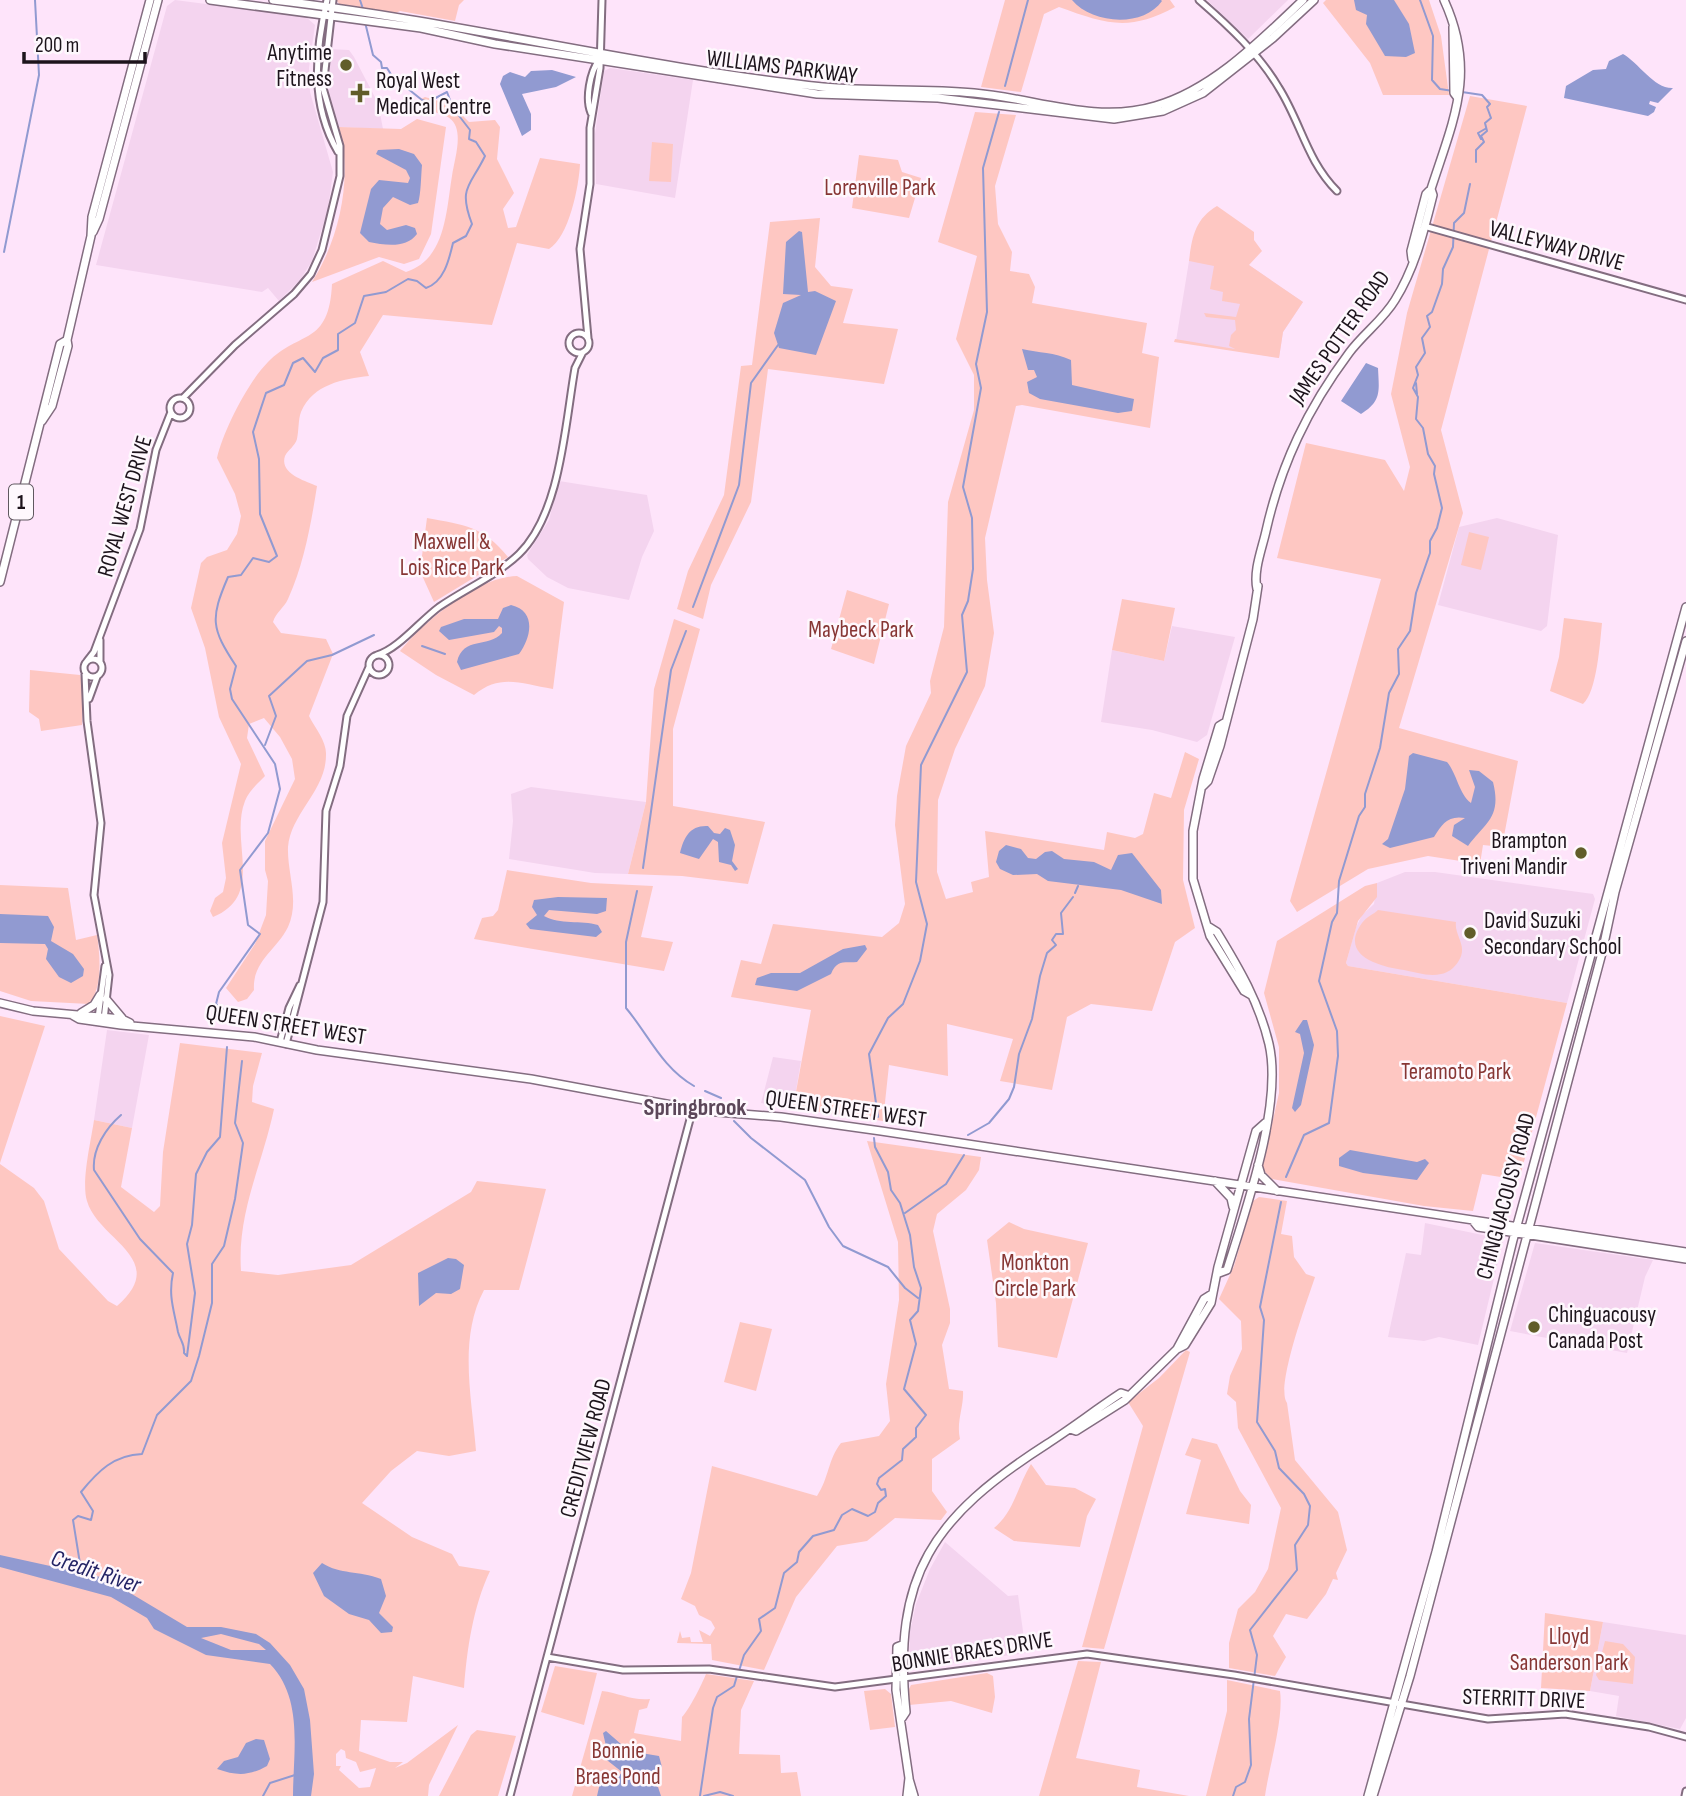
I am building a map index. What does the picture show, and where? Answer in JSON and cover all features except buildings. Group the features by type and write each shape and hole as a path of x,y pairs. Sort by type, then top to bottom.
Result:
{"main road":[{"name":"1","path":"0,583 42,421 52,405 68,346 67,340 101,179 150,0"},
{"name":"1","path":"91,236 99,219 158,0"},
{"name":"WILLIAMS PARKWAY","path":"210,0 329,8"},
{"name":"WILLIAMS PARKWAY","path":"273,0 599,56 823,87 976,93 1107,113 1146,109 1176,100 1251,51 1314,0"},
{"name":"WILLIAMS PARKWAY","path":"1251,51 1303,0"},
{"name":"JAMES POTTER ROAD","path":"1219,1273 1227,1270 1258,1158 1270,1094 1270,1052 1260,1014 1251,995 1244,990 1210,936 1198,898 1192,870 1194,831 1203,779 1219,726 1223,723 1253,619 1261,558 1274,497 1303,421 1351,349 1395,300 1412,259 1417,254 1426,194 1431,190 1456,101 1461,94 1460,39 1444,0"},
{"name":"CHINGUACOUSY ROAD","path":"1373,1796 1516,1229 1686,607"},
{"name":"CHINGUACOUSY ROAD","path":"1368,1796 1397,1704 1528,1231 1602,953 1618,879 1686,641"},
{"path":"76,1014 103,997 122,1018"},
{"name":"QUEEN STREET WEST","path":"0,1003 130,1023 245,1035 283,1043 531,1079 694,1108 781,1117 1214,1180 1642,1249 1686,1259"},
{"name":"QUEEN STREET WEST","path":"101,1019 122,1018 130,1023"},
{"name":"JAMES POTTER ROAD","path":"914,1796 909,1779 902,1718 906,1712 900,1679 909,1595 924,1559 961,1509 988,1484 1070,1429 1076,1431 1125,1400 1127,1395 1156,1372 1177,1349 1204,1300 1212,1294 1256,1131 1265,1123"},
{"path":"1258,1158 1259,1171 1277,1191"},
{"path":"1214,1180 1230,1198 1232,1216"},
{"name":"QUEEN STREET WEST","path":"1642,1249 1686,1252"},
{"name":"JAMES POTTER ROAD","path":"907,1796 909,1779"}],"street":[{"path":"283,1043 324,895 326,811 340,766 347,716 370,661 397,645 426,617 517,556 540,527 551,499 575,368 589,345 584,315 580,249 590,180 591,115 599,56 602,0"},
{"path":"1199,0 1251,51 1279,87 1310,157 1337,191"},
{"path":"202,381 187,415 179,418 171,412 173,400 184,398 235,345 294,294 311,274 322,250 338,192 338,152 321,109 317,88 316,66 329,8"},
{"name":"VALLEYWAY DRIVE","path":"1421,225 1686,300"},
{"path":"575,368 570,340 577,334 584,315"},
{"path":"577,334 588,338"},
{"path":"573,350 583,352"},
{"path":"184,398 190,405"},
{"name":"ROYAL WEST DRIVE","path":"88,661 101,634 140,529 156,450 171,412"},
{"name":"ROYAL WEST DRIVE","path":"165,428 179,418"},
{"name":"ROYAL WEST DRIVE","path":"101,634 101,663"},
{"path":"359,691 386,672 397,645"},
{"path":"377,655 383,656 389,664"},
{"path":"87,705 97,677 102,671 101,663 96,659 88,661 83,668 85,674 87,705 101,823 94,895 106,962 101,1019"},
{"path":"369,667 379,675"},
{"path":"85,674 97,677"},
{"name":"CREDITVIEW ROAD","path":"510,1796 694,1108"},
{"name":"BONNIE BRAES DRIVE","path":"547,1657 623,1670 709,1668 831,1687 1079,1654 1234,1675 1397,1704"},
{"name":"STERRITT DRIVE","path":"1397,1704 1488,1719 1554,1714 1584,1716 1650,1727 1686,1737"}],"shaded area":[{"path":"175,0 306,17 315,25 309,68 310,92 333,172 328,209 312,261 300,280 279,301 268,288 262,292 96,265 167,6"},
{"path":"1207,0 1288,0 1248,39"},
{"path":"330,49 349,50 354,57 378,103 383,129 339,127 327,91"},
{"path":"610,68 693,80 675,198 596,184 595,134 604,71"},
{"path":"1189,261 1249,265 1303,302 1283,332 1279,358 1176,341"},
{"path":"559,481 647,495 654,531 642,557 629,600 568,588 547,577 528,559 527,555 549,520"},
{"path":"1497,518 1558,535 1547,626 1541,631 1438,605 1459,527"},
{"path":"1172,626 1235,637 1207,735 1197,742 1152,730 1101,722 1112,650 1164,661"},
{"path":"531,787 646,802 628,874 595,873 509,859 513,821 511,794"},
{"name":"David Suzuki Secondary School","path":"1405,872 1435,872 1593,894 1595,899 1567,1003 1348,966 1346,963 1356,927 1362,915 1374,904 1377,883"},
{"path":"107,1030 149,1035 132,1128 94,1120"},
{"path":"773,1057 801,1061 793,1108 761,1103"},
{"path":"1425,1223 1503,1241 1478,1345 1439,1337 1424,1341 1388,1337 1406,1253 1421,1255"},
{"path":"1535,1243 1653,1260 1645,1277 1627,1353 1510,1331"},
{"path":"945,1542 1008,1596 1018,1595 1026,1653 917,1668 909,1663 910,1632 916,1604 930,1569"},
{"path":"1603,1622 1686,1635 1686,1718 1680,1729 1616,1716 1619,1696 1590,1691"}],"green space":[{"path":"336,0 464,0 459,5 455,21 400,11 396,13 341,6"},
{"path":"1005,0 1170,0 1175,7 1144,20 1117,23 1090,18 1059,7 1044,14 1021,92 981,87"},
{"path":"1326,0 1429,0 1441,36 1449,95 1383,95 1370,63 1323,3"},
{"path":"1470,96 1527,106 1441,430 1463,513 1399,728 1518,761 1502,847 1483,845 1480,864 1428,856 1368,869 1297,912 1290,901 1381,579 1277,558 1306,443 1385,460 1404,491 1410,467 1391,394 1407,313"},
{"path":"425,97 452,105 469,122 495,120 500,127 497,159 514,193 503,209 508,228 516,227 540,158 580,164 578,185 567,223 556,243 549,249 517,243 492,325 383,315 360,352 369,376 339,381 321,389 306,403 301,412 297,439 284,462 286,468 295,476 317,486 303,558 288,599 273,622 281,633 326,639 333,654 309,716 323,740 326,755 320,780 290,835 288,857 293,907 288,927 261,963 254,980 254,990 247,999 238,1002 226,988 255,944 266,915 268,881 265,870 265,841 295,779 292,759 280,737 264,718 249,724 247,738 265,776 247,797 241,817 243,866 238,895 229,907 213,917 210,911 215,898 223,892 226,878 222,843 241,764 219,717 205,648 191,608 201,563 207,557 227,550 237,534 241,516 235,494 217,458 237,407 260,371 280,352 311,334 325,318 332,284 383,261 406,272 419,266 437,245 445,219 458,139 456,127 450,118 418,109 415,102"},
{"path":"975,112 1016,115 995,186 998,224 1012,252 1010,271 1029,274 1035,287 1032,303 1147,323 1142,353 1159,357 1150,428 1016,406 985,538 994,633 985,686 955,749 938,800 937,872 946,899 973,892 971,882 989,877 985,831 1104,850 1107,832 1135,838 1143,834 1154,793 1171,798 1185,752 1199,759 1184,810 1183,880 1195,928 1175,942 1152,1011 1091,1004 1067,1017 1052,1090 1000,1081 1013,1039 947,1024 948,1076 889,1065 883,1121 793,1108 811,1010 731,997 741,960 761,964 773,924 882,937 899,923 905,904 895,825 897,796 906,746 931,693 930,681 944,627 948,502 974,410 974,375 956,339 977,256 938,242"},
{"path":"417,119 446,127 431,234 419,259 404,264 379,257 312,282 330,246 341,207 345,166 339,127 401,129"},
{"path":"652,142 673,144 671,182 649,181"},
{"name":"Lorenville Park","path":"859,155 898,160 902,172 921,178 909,218 852,208"},
{"path":"1217,206 1254,232 1254,240 1262,251 1249,265 1303,302 1283,332 1279,358 1174,342 1175,339 1235,349 1229,346 1231,335 1236,330 1235,320 1206,317 1204,313 1236,317 1240,304 1222,301 1223,292 1210,289 1214,266 1189,261 1199,223"},
{"path":"820,218 815,267 831,286 853,289 843,323 898,329 884,384 768,369 751,502 711,585 703,619 677,609 688,571 724,495 741,366 752,365 770,222"},
{"name":"Maxwell & Lois Rice Park","path":"427,518 472,528 490,539 508,557 434,602 420,571"},
{"path":"1469,532 1489,537 1481,570 1461,565"},
{"path":"517,576 564,602 553,689 502,682 484,688 474,695 436,675 400,651 437,614 469,592 502,578"},
{"name":"Maybeck Park","path":"847,590 889,604 874,664 831,649"},
{"path":"1122,599 1175,608 1164,661 1112,650"},
{"path":"1564,618 1602,623 1595,678 1583,704 1550,691 1559,657"},
{"path":"674,619 700,629 673,729 673,806 765,822 748,884 682,876 628,874 646,802 654,689"},
{"path":"30,670 80,675 83,685 82,725 41,731 39,719 29,712"},
{"path":"507,870 591,883 653,886 641,937 673,942 664,971 474,939 482,918 493,916 498,910"},
{"name":"Teramoto Park","path":"1377,883 1377,897 1358,921 1346,963 1348,966 1567,1003 1519,1180 1482,1174 1473,1211 1424,1206 1272,1179 1262,1169 1279,1093 1279,1047 1264,993 1277,941 1365,886"},
{"path":"0,885 68,888 76,940 97,935 97,989 89,1004 31,1001 0,991"},
{"path":"1378,910 1456,922 1462,946 1458,962 1446,973 1432,975 1384,966 1365,958 1355,944 1356,934 1364,921"},
{"path":"0,1016 45,1026 0,1163"},
{"path":"180,1043 262,1053 253,1086 252,1102 274,1109 247,1209 241,1249 241,1271 278,1275 351,1265 471,1192 477,1181 546,1189 519,1290 484,1290 476,1309 471,1328 469,1369 476,1451 449,1456 417,1451 391,1471 362,1503 412,1537 452,1554 459,1566 490,1571 472,1628 464,1688 413,1676 407,1722 361,1720 359,1751 390,1762 403,1762 395,1768 407,1763 458,1725 429,1785 428,1796 0,1796 0,1164 34,1188 44,1201 59,1249 108,1301 117,1306 132,1290 137,1275 134,1262 126,1250 94,1215 87,1201 86,1173 94,1120 132,1128 121,1187 154,1212 160,1206 163,1152","holes":["341,1749 345,1751 346,1758 356,1762 360,1772 376,1768 370,1787 359,1788 339,1770 341,1766 336,1766 336,1754"]},
{"path":"867,1141 981,1157 979,1170 966,1190 937,1214 933,1231 950,1309 950,1323 942,1345 949,1389 963,1391 960,1439 932,1459 932,1491 947,1512 941,1520 895,1518 867,1541 837,1546 796,1597 764,1670 712,1660 711,1644 677,1643 680,1631 682,1638 690,1637 691,1642 703,1642 699,1630 710,1636 715,1628 711,1621 699,1615 695,1606 681,1599 691,1573 712,1466 817,1496 841,1443 879,1436 890,1421 886,1384 899,1300 898,1242"},
{"path":"1259,1197 1287,1201 1281,1234 1292,1236 1294,1257 1306,1274 1315,1277 1289,1362 1284,1394 1295,1460 1338,1512 1347,1550 1336,1573 1338,1580 1333,1579 1326,1594 1307,1619 1286,1614 1273,1636 1286,1657 1275,1676 1229,1668 1229,1643 1238,1609 1255,1592 1268,1569 1281,1508 1238,1428 1236,1402 1227,1394 1230,1376 1242,1349 1241,1321 1219,1299 1234,1266 1253,1201"},
{"name":"Monkton Circle Park","path":"1009,1222 1024,1229 1088,1243 1057,1358 998,1347 996,1303 987,1240"},
{"path":"740,1322 772,1329 756,1391 724,1382"},
{"path":"1186,1350 1190,1352 1104,1649 1082,1647 1143,1426 1128,1402 1159,1378"},
{"path":"1192,1438 1217,1444 1240,1491 1251,1505 1249,1524 1186,1514 1201,1460 1185,1455"},
{"path":"1031,1464 1046,1485 1075,1488 1096,1499 1087,1516 1080,1547 1014,1541 994,1528 1011,1506"},
{"name":"Lloyd Sanderson Park","path":"1545,1613 1603,1622 1590,1691 1541,1688"},
{"path":"1605,1641 1623,1644 1635,1657 1633,1684 1599,1680 1596,1675"},
{"path":"1078,1661 1101,1662 1076,1758 1140,1770 1137,1787 1189,1796 1039,1796"},
{"path":"555,1666 597,1673 584,1725 541,1712"},
{"path":"987,1673 993,1676 995,1697 992,1713 951,1701 909,1705 908,1691 911,1685"},
{"name":"Bonnie Braes Pond","path":"706,1674 754,1681 741,1710 739,1754 780,1755 781,1773 797,1772 801,1796 572,1796 602,1691 650,1699 647,1708 639,1710 634,1733 681,1741 682,1717"},
{"path":"1227,1680 1280,1691 1278,1728 1265,1796 1206,1796 1227,1711"},
{"path":"885,1689 891,1694 895,1727 870,1730 864,1691"},
{"path":"477,1730 516,1736 498,1796 439,1796 471,1735"}],"water":[{"path":"1072,0 1162,1 1143,16 1117,20 1092,14"},
{"path":"1354,0 1394,0 1409,24 1415,53 1406,57 1385,56 1366,24 1367,15 1356,10"},
{"path":"1623,54 1653,80 1673,88 1658,103 1650,101 1649,104 1656,107 1654,112 1648,116 1564,98 1566,86 1593,70 1606,69 1609,61"},
{"path":"552,70 576,77 556,87 522,94 531,114 531,130 522,136 500,84 503,76 510,72 525,77 531,71"},
{"path":"399,149 414,154 422,165 418,203 410,205 393,197 383,208 380,224 387,230 406,225 415,228 417,234 401,244 369,242 360,233 371,189 379,180 408,183 410,178 406,170 376,154 378,150"},
{"path":"799,231 802,232 808,292 815,291 836,301 816,355 779,348 774,333 783,303 801,295 783,294 786,242"},
{"path":"1022,349 1071,360 1072,385 1134,399 1132,411 1118,413 1040,399 1029,393 1027,382 1037,377 1034,370 1028,370"},
{"path":"1366,363 1378,368 1379,389 1373,405 1361,414 1341,401"},
{"path":"511,605 519,608 528,619 529,633 519,654 461,670 457,662 460,654 470,645 497,637 502,633 502,628 499,626 494,632 449,640 439,631 441,627 464,619 498,619 503,608"},
{"path":"1413,753 1447,762 1471,803 1475,787 1469,770 1479,771 1493,782 1494,812 1468,846 1452,836 1454,825 1465,818 1459,817 1446,821 1434,837 1390,848 1382,844 1388,839 1405,789 1409,756"},
{"path":"708,826 714,833 720,834 725,828 730,830 735,845 732,861 738,869 735,871 731,865 719,862 718,842 713,839 699,859 680,853 692,830"},
{"path":"1006,845 1021,849 1028,858 1036,859 1045,852 1052,851 1064,859 1094,862 1111,870 1118,855 1132,853 1161,890 1162,904 1121,890 1048,881 1037,874 1013,875 1000,869 996,862 999,851"},
{"path":"558,897 607,898 606,911 597,914 549,910 544,916 598,925 602,932 596,937 530,929 526,924 537,915 532,907 534,900"},
{"path":"0,914 48,916 54,927 51,941 73,954 84,969 83,976 71,983 59,977 46,959 48,949 45,944 0,943"},
{"path":"865,945 867,949 857,962 838,964 831,974 797,991 755,985 757,978 771,973 800,973 843,949"},
{"path":"1303,1020 1307,1020 1314,1045 1301,1105 1295,1112 1292,1108 1304,1053 1300,1034 1295,1032"},
{"path":"1350,1150 1417,1162 1425,1159 1429,1163 1417,1180 1363,1173 1339,1166 1339,1158"},
{"path":"448,1258 456,1259 464,1265 460,1289 451,1294 436,1293 419,1306 418,1273"},
{"name":"Credit River","path":"0,1555 105,1578 187,1627 221,1627 256,1634 270,1643 290,1665 304,1689 310,1720 314,1774 311,1796 293,1796 295,1744 292,1710 281,1678 270,1664 206,1655 154,1629 147,1618 111,1597 0,1567","holes":["221,1634 259,1644 266,1650 231,1650 201,1638"]},
{"path":"322,1563 336,1569 381,1579 386,1596 379,1613 393,1627 392,1632 381,1633 369,1620 349,1614 324,1596 313,1573"},
{"path":"606,1731 629,1751 659,1756 662,1767 636,1779 658,1787 661,1796 597,1796 600,1783 605,1777 619,1776 622,1772 603,1757 606,1746 603,1733"},
{"path":"256,1739 264,1740 270,1759 267,1766 243,1774 217,1769 224,1761 238,1757 246,1743"}],"waterway":[{"path":"4,252 39,75 35,0"},
{"path":"360,0 363,9"},
{"path":"1005,86 1028,0"},
{"path":"1420,0 1433,36 1432,80 1440,89 1453,91"},
{"path":"227,1018 227,1011 216,1004 219,992 260,934 248,925 240,870 268,833 280,789 275,764 232,699 230,689 236,666 222,642 216,623 218,603 228,577 241,575 253,558 269,562 277,556 260,514 259,459 253,432 266,393 284,385 293,363 303,358 315,372 323,358 338,350 338,334 355,323 364,296 386,292 408,279 417,281 426,288 437,281 445,270 453,243 466,236 472,224 466,194 485,156 476,142 469,139 470,130 453,108 447,92 428,102 422,100 392,76 387,68 382,68 381,62 373,55 365,22"},
{"path":"1462,92 1482,95 1490,104 1487,107 1491,118 1485,123 1487,131 1481,136 1484,142 1476,150 1476,162"},
{"path":"878,1117 869,1054 888,1018 903,1004 920,961 927,924 916,882 921,765 967,672 962,615 968,601 973,569 972,518 963,487 981,388 976,364 987,312 983,168 999,112"},
{"path":"1481,139 1478,133 1485,129"},
{"path":"1286,1177 1304,1135 1329,1123 1338,1056 1337,1031 1319,981 1332,922 1337,913 1339,881 1359,816 1365,807 1365,794 1380,748 1389,693 1399,674 1398,649 1410,631 1416,593 1442,508 1434,474 1435,466 1428,454 1423,428 1416,419 1418,397 1413,388 1418,375 1416,367 1425,353 1422,338 1430,327 1427,316 1432,312 1442,284 1443,269 1453,247 1454,223 1464,213 1470,184"},
{"path":"693,607 739,485 751,383 778,345"},
{"path":"1416,383 1417,394"},
{"path":"643,868 671,670 686,631"},
{"path":"265,745 276,716 269,696 307,661 332,655 374,635"},
{"path":"422,646 445,654"},
{"path":"1075,893 1078,886"},
{"path":"637,891 626,942 626,1008 664,1060 694,1086"},
{"path":"968,1135 989,1123 1009,1099 1014,1087 1019,1054 1032,1019 1047,953 1056,945 1052,940 1056,934 1063,934 1061,913 1073,897"},
{"path":"187,1356 195,1293 187,1244 192,1225 196,1174 207,1152 220,1137 227,1047"},
{"path":"82,1576 73,1520 78,1516 91,1520 93,1511 81,1492 94,1477 115,1461 142,1454 157,1415 191,1381 199,1356 212,1303 212,1264 224,1246 235,1199 243,1143 235,1123 242,1061"},
{"path":"705,1091 721,1098"},
{"path":"121,1115 101,1140 95,1154 94,1170 140,1239 173,1273 172,1303 178,1332 187,1356"},
{"path":"734,1121 751,1138 805,1180 829,1227 843,1246 888,1267 905,1288 918,1298"},
{"path":"739,1671 744,1655 761,1631 759,1619 775,1608 784,1573 797,1562 799,1552 813,1536 834,1530 842,1515 852,1509 868,1516 875,1512 878,1503 886,1496 885,1489 881,1490 877,1484 879,1478 902,1460 903,1449 916,1437 916,1428 926,1415 904,1389 916,1344 910,1320 918,1311 921,1288 900,1203 891,1190 888,1172 875,1147 874,1138"},
{"path":"905,1213 946,1184 964,1155"},
{"path":"1233,1796 1236,1787 1245,1782 1251,1765 1249,1719 1257,1655 1250,1630 1297,1570 1295,1545 1308,1525 1310,1506 1304,1494 1279,1468 1275,1451 1257,1422 1264,1320 1260,1307 1281,1202"},
{"path":"700,1796 713,1708 717,1697 734,1686 737,1676"},
{"path":"263,1796 270,1783 295,1775"},
{"path":"704,1796 720,1792 733,1796"}],"place":[{"name":"Anytime Fitness","path":"346,65"},
{"name":"Royal West Medical Centre","path":"360,93"},
{"name":"Brampton Triveni Mandir","path":"1581,853"},
{"name":"David Suzuki Secondary School","path":"1470,933"},
{"name":"Chinguacousy Canada Post","path":"1534,1327"}],"district":[{"name":"Springbrook","path":"695,1107"}]}
